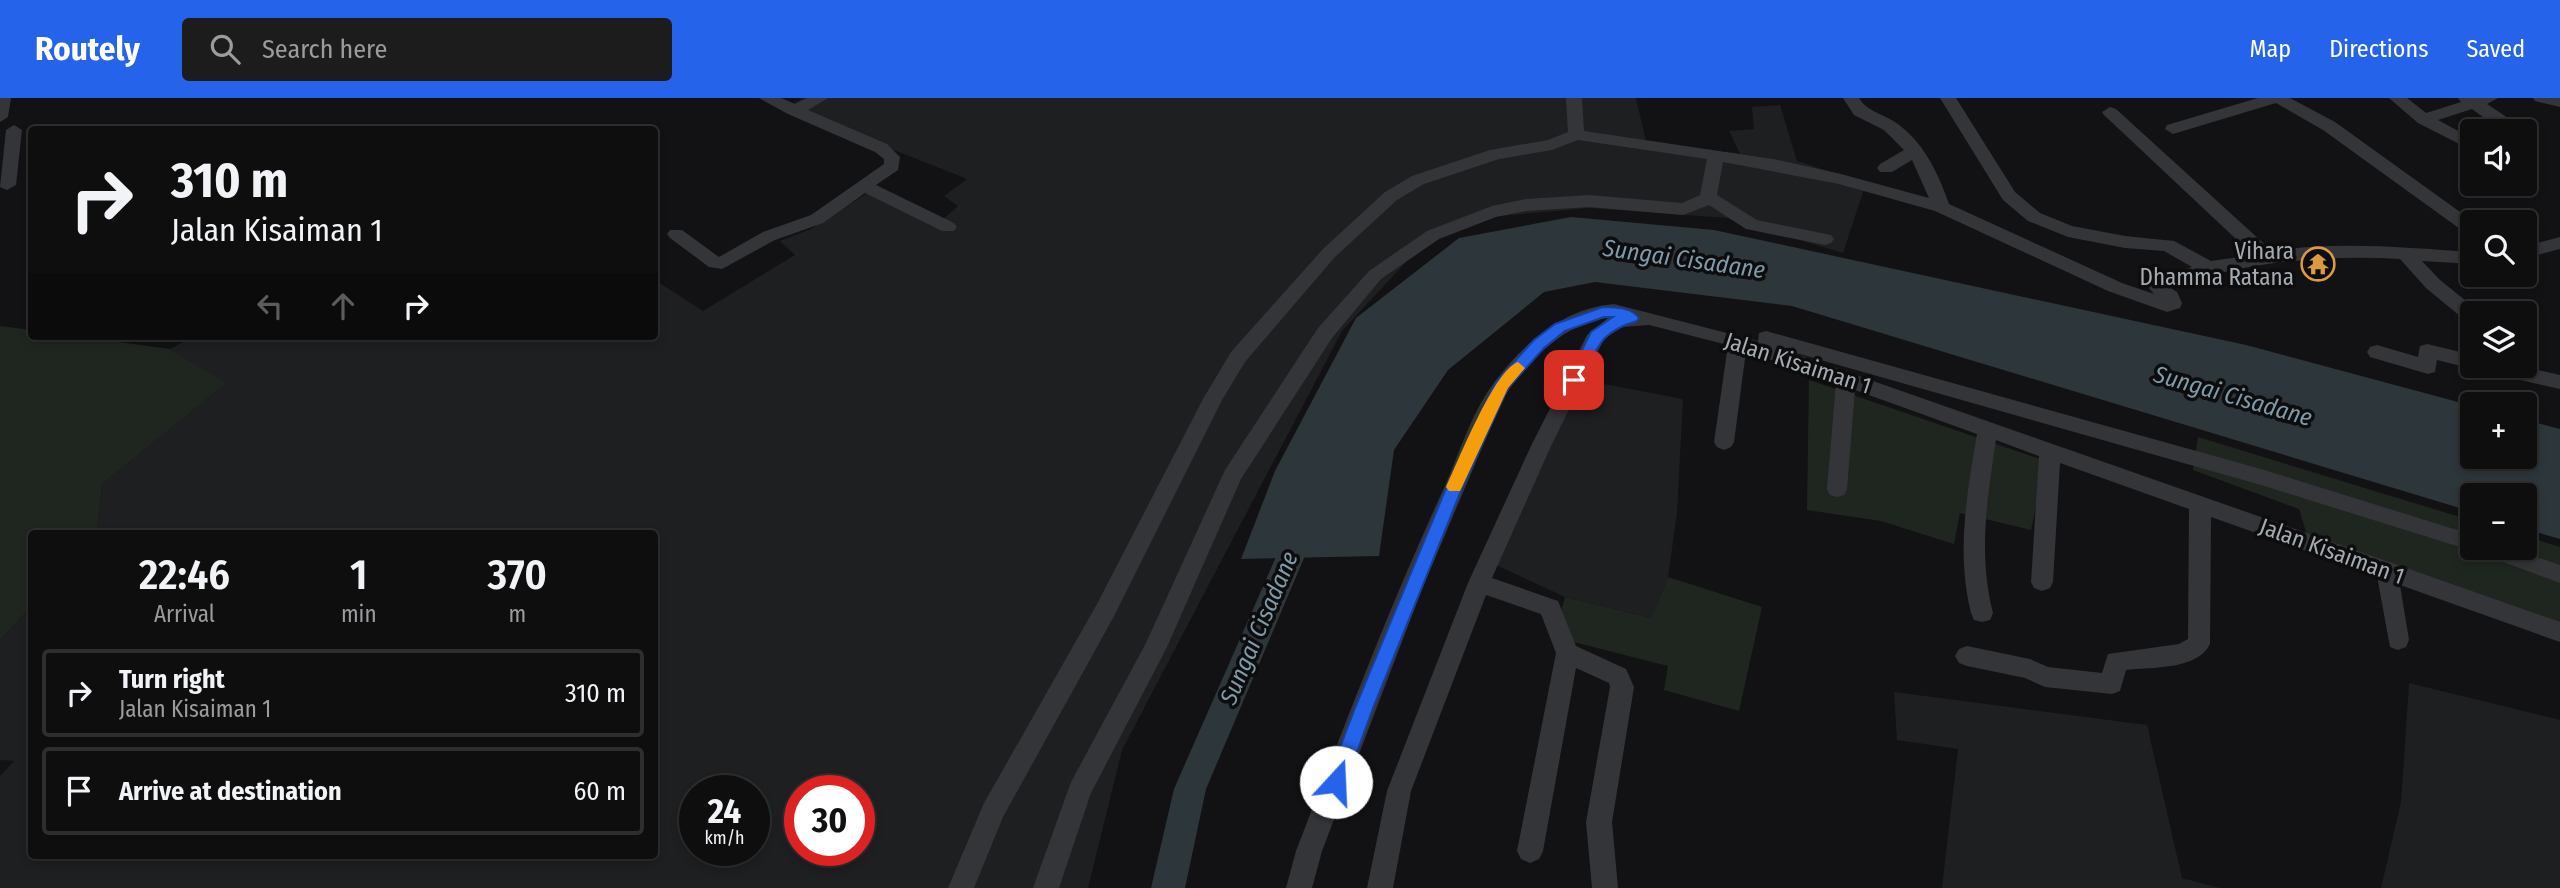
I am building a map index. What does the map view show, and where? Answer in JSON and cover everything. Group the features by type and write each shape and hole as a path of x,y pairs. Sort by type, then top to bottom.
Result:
{"street":[{"path":"3,98 0,117 19,117 7,185"},
{"path":"676,234 715,264 722,263 769,236 817,219 892,166 892,157 881,148 767,98"},
{"path":"794,111 820,98"},
{"path":"1574,98 1576,135"},
{"path":"1851,98 1860,112 1875,116 1895,131 1918,155 1935,188 1941,208"},
{"path":"1948,98 2009,196 2034,217 2068,231 2125,243 2168,245 2208,268"},
{"path":"2173,129 2209,120 2241,106 2278,98 2329,125 2460,221"},
{"path":"2397,98 2424,119 2460,139"},
{"path":"2424,119 2469,100 2490,98"},
{"path":"2469,100 2498,119"},
{"path":"2110,113 2267,257"},
{"path":"961,888 993,811 1105,611 1213,399 1238,357 1329,253 1391,196 1418,180 1496,154 1552,145 1576,135 1716,155 1841,178 1941,208 2115,287 2167,306 2173,303 2170,297 2157,287 2158,284 2208,268 2267,257 2306,252 2404,253 2460,257"},
{"path":"1045,888 1080,790 1156,647 1232,476 1325,333 1375,275 1433,235 1492,212 1526,205 1590,201 1683,209 1701,203 1708,197 1716,155"},
{"path":"1886,168 1905,155 1918,155"},
{"path":"864,186 948,228"},
{"path":"1708,197 1752,225 1825,239"},
{"path":"2537,249 2560,243"},
{"path":"2404,253 2433,284 2460,306"},
{"name":"Jalan Kisaiman 1","path":"1300,888 1364,708 1455,486 1502,385 1539,344 1560,328 1603,312 1619,313 1632,318 1649,318 1738,341 2560,632"},
{"path":"1380,888 1399,790 1479,583 1541,446 1597,335 1617,321 1632,318"},
{"path":"1703,332 1711,328 1729,328 1814,350 2260,477 2460,540"},
{"path":"1724,442 1738,341"},
{"path":"2377,352 2428,367 2427,351 2460,359"},
{"path":"2537,377 2560,382"},
{"path":"1837,489 1846,378"},
{"path":"1982,613 1973,566 1972,539 1988,428"},
{"path":"2042,582 2050,450"},
{"path":"1968,656 2030,669 2045,677 2112,684 2116,661 2183,653 2199,644 2200,503"},
{"path":"2521,560 2560,573"},
{"path":"2387,571 2398,640"},
{"path":"1479,583 1550,608 1567,653 1530,850"},
{"path":"1567,653 1618,676 1622,687 1599,822 1605,888"}],"shaded area":[{"path":"804,98 1636,98 1646,142 1740,154 1729,131 1754,129 1752,107 1780,105 1797,161 1866,183 1843,253 1727,218 1590,208 1488,217 1420,247 1342,331 1122,750 1088,888 0,888 0,776 14,761 0,760 0,640 28,610 28,859 658,859 658,530 97,530 102,484 225,383 170,349 187,340 658,340 658,282 703,311 795,255 780,241 811,229 875,188 941,221 958,206 944,196 967,179 786,107"},
{"path":"0,326 28,330 28,340 104,340 170,349 226,383 102,484 97,530 28,530 28,610 0,640"},
{"path":"1578,379 1683,399 1677,513 1668,577 1651,618 1565,597 1494,564"},
{"path":"1809,380 2046,461 2031,530 1960,513 1954,544 1881,521 1807,510"},
{"path":"2198,437 2460,517 2460,560 2537,560 2537,540 2560,547 2560,632 2310,545 2299,509 2193,470"},
{"path":"1668,577 1762,607 1739,711 1664,690 1668,666 1554,637 1565,597 1651,618"},
{"path":"2409,683 2560,720 2560,888 2381,888 2401,802"},
{"path":"1894,692 2147,725 2182,878 2220,888 1942,888 1958,749 1897,740"}],"water":[{"path":"1571,217 1714,230 2246,345 2460,403 2460,469 2537,469 2537,423 2560,429 2560,539 2537,532 2537,483 2460,483 2460,508 1792,306 1595,282 1544,292 1448,370 1394,450 1379,556 1241,559 1275,471 1356,318 1459,238"}],"waterway":[{"name":"Sungai Cisadane","path":"1168,888 1190,789 1304,525"}],"slow traffic":[{"path":"1454,487 1502,385 1518,368"}],"place":[{"name":"Vihara Dhamma Ratana","path":"2318,264"}],"route":[{"path":"1336,782 1455,486 1502,385 1539,344 1560,328 1603,312 1629,314 1632,318 1617,321 1597,335 1574,380"}]}
